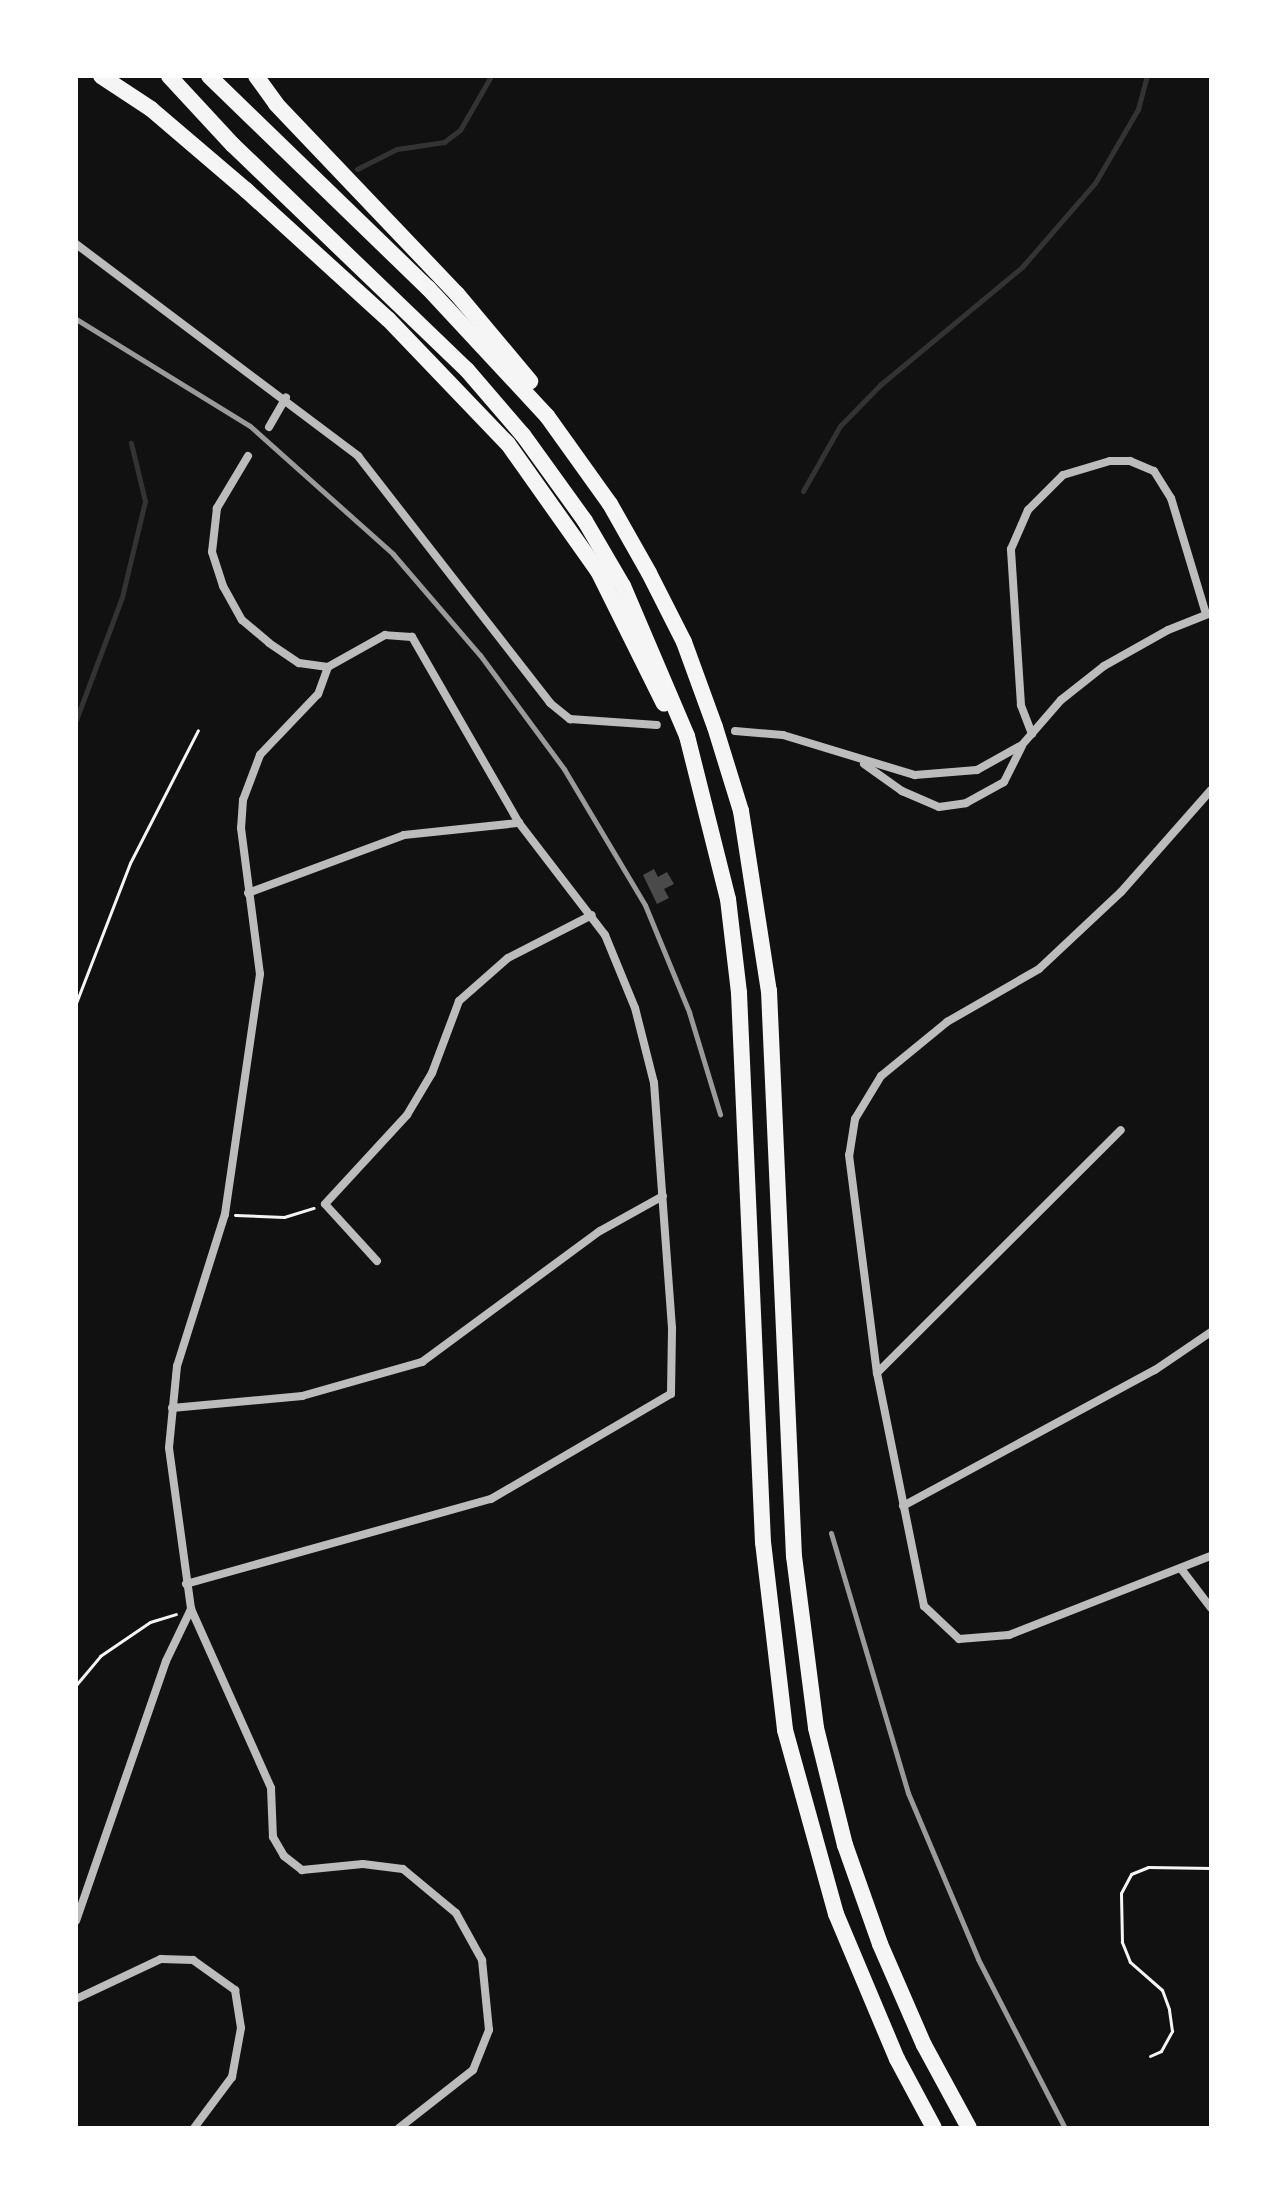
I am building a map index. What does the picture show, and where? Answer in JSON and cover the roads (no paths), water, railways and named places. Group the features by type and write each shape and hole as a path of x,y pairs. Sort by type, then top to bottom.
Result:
{"highway":[{"path":"101,76 151,109 258,201 388,319 508,444 598,571 643,655 702,790"},
{"path":"169,76 233,145 467,370 554,477 623,586 656,654 702,790 728,899 739,993 763,1542 778,1685 801,1801 836,1914 897,2059 934,2128"},
{"path":"209,76 489,349 579,459"},
{"path":"256,76 276,104 498,340 626,532 684,642 741,811 769,991 794,1556 816,1728 845,1845 880,1944 924,2045 969,2128"}],"street":[{"path":"76,244 286,398 358,456 550,703 570,719 657,725"},
{"path":"269,427 286,398"},
{"path":"186,1584 491,1499 671,1394 663,1196 645,1042 605,935 519,823 412,637 385,635 328,667 299,663 242,620 223,586 212,552 217,508 248,456"},
{"path":"853,758 902,791 939,807 966,803 1004,782 1022,745 1032,734 1061,700 1104,666 1208,614 1171,498 1154,471 1130,461 1110,461 1063,475 1028,510 1011,549 1021,705 1032,734"},
{"path":"328,667 318,694 260,755 248,777 241,828 260,974 225,1214 177,1366 169,1448 191,1609 271,1788 273,1837 284,1856 302,1870 363,1864 403,1869 456,1913 482,1960 489,2030 473,2070 399,2128"},
{"path":"735,731 783,735 915,775 943,776 977,770 1022,745"},
{"path":"1211,790 1121,892 1039,969 947,1022 881,1076 863,1101 849,1155 877,1373 924,1606 959,1639 1009,1635 1182,1570 1211,1556"},
{"path":"248,893 404,835 519,823"},
{"path":"377,1261 325,1204 407,1115 432,1073 459,1001 508,958 592,915"},
{"path":"877,1373 1121,1130"},
{"path":"172,1408 302,1396 422,1362 600,1231 663,1196"},
{"path":"903,1506 1155,1370 1211,1332"},
{"path":"1182,1570 1211,1608"},
{"path":"76,1921 166,1661 191,1609"},
{"path":"76,1999 161,1959 193,1960 235,1990 241,2028 232,2077 194,2128"}],"waterway":[{"path":"357,169 397,149 444,142 460,130 491,76"},
{"path":"803,491 840,426 880,385 1022,267 1095,183 1138,109 1147,76"},
{"path":"76,720 122,597 145,501 131,443"}],"railway":[{"path":"76,319 250,426 393,554 480,655 564,769 645,905 689,1012 720,1114"},
{"path":"831,1533 908,1793 978,1959 1065,2128"}]}
